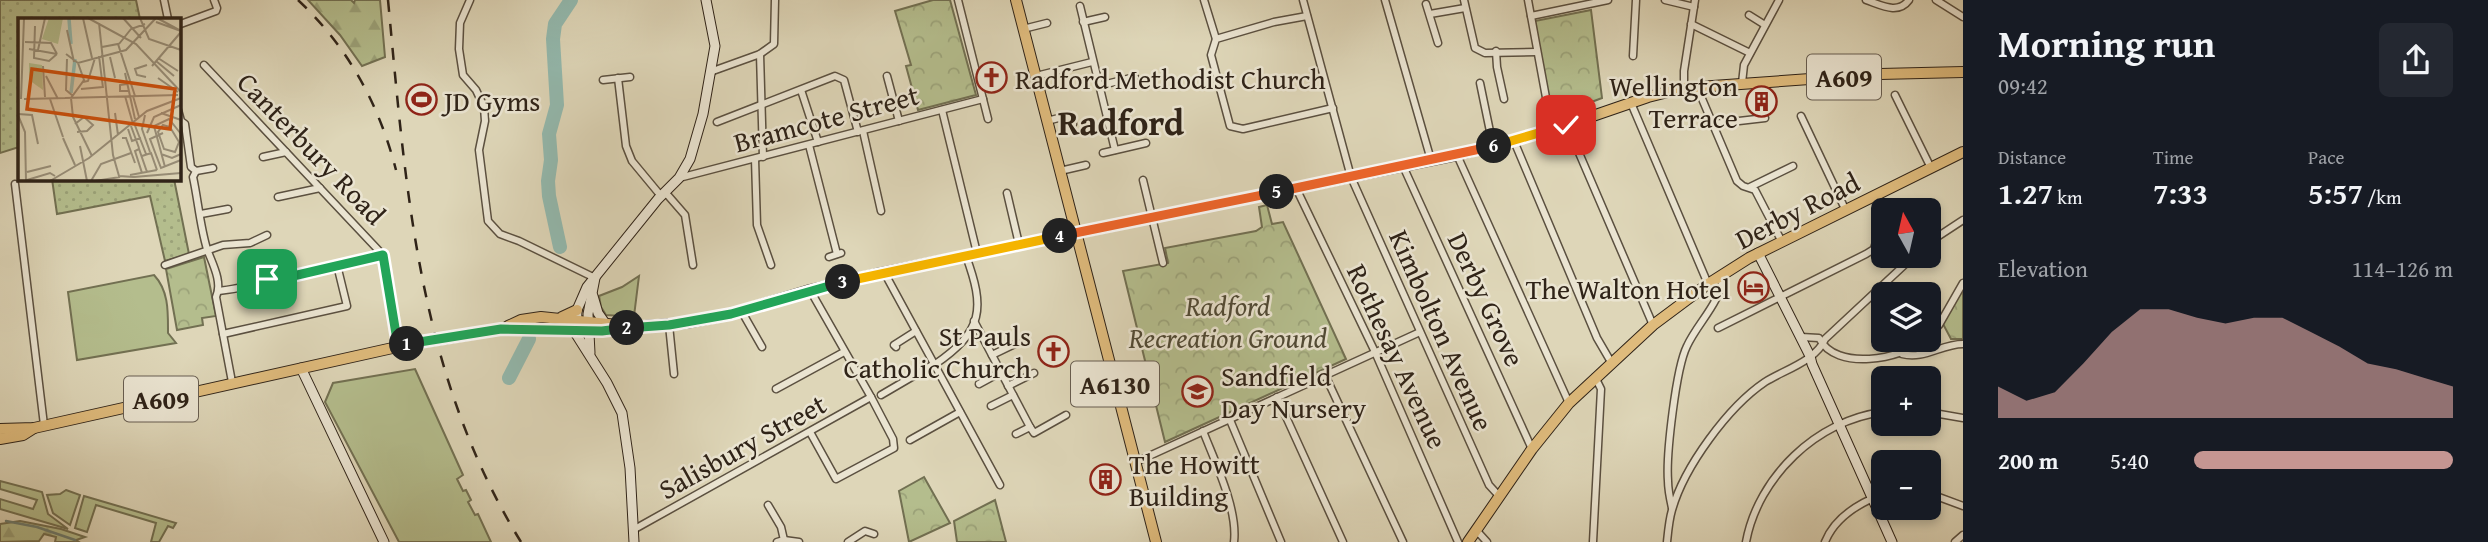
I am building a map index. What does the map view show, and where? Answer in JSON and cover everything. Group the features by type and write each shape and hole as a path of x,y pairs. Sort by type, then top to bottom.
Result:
{"main road":[{"name":"A6130","path":"1016,0 1156,542"},
{"name":"A609","path":"501,329 521,320 558,318 617,330 669,325 742,312 810,290 884,272 1457,155 1552,130 1684,88 1880,74 1963,72"},
{"name":"Derby Road","path":"1468,542 1532,449 1569,403 1653,325 1708,284 1758,253 1963,152"},
{"name":"A609","path":"0,429 39,426 398,346 576,320"},
{"name":"A609","path":"588,326 606,323 631,327"},
{"name":"A609","path":"0,439 23,435 39,426"}],"street":[{"path":"164,0 168,18"},
{"path":"180,24 216,11 214,0"},
{"path":"470,0 460,23 458,49 463,75 476,90 484,107 485,121 479,150 488,221 500,234 595,278"},
{"path":"634,542 628,449 622,413 578,338 576,320 587,287 679,178 690,159 697,140 715,46 706,0"},
{"path":"710,72 760,54 774,44 775,0"},
{"path":"958,0 988,120"},
{"path":"1204,0 1216,39 1211,55 1233,129 1333,108"},
{"name":"Kimbolton Avenue","path":"1303,0 1351,177 1489,485 1500,497"},
{"path":"1385,0 1431,160"},
{"path":"1528,0 1552,130"},
{"path":"1531,16 1608,0"},
{"path":"1633,57 1636,0"},
{"path":"1665,0 1694,3 1684,88"},
{"path":"1742,83 1744,65 1749,53 1779,0"},
{"path":"1866,0 1893,9 1901,8 1909,0"},
{"path":"1936,0 1963,17"},
{"path":"1426,4 1438,43"},
{"path":"1430,15 1465,4 1475,48 1485,53 1536,52"},
{"path":"1080,6 1115,150"},
{"path":"1749,15 1765,25"},
{"path":"1216,39 1274,22 1307,16"},
{"path":"1083,22 1105,17"},
{"path":"1023,29 1047,23"},
{"path":"1691,24 1749,53"},
{"path":"1496,51 1504,99"},
{"path":"760,54 763,157"},
{"path":"1035,76 1092,62"},
{"name":"Canterbury Road","path":"204,65 383,255 398,346"},
{"path":"717,122 835,76 841,78 844,80 861,131 881,211"},
{"path":"887,76 899,121"},
{"path":"603,80 630,77"},
{"path":"1098,86 1130,77"},
{"path":"618,78 626,146 632,161 685,215 693,265"},
{"path":"1480,83 1493,146"},
{"path":"1697,87 1737,181 1755,190 1782,242"},
{"path":"801,90 818,142"},
{"path":"1889,101 1896,97 1931,168"},
{"name":"Bramcote Street","path":"679,178 983,99"},
{"path":"1631,103 1708,284"},
{"path":"942,110 977,253"},
{"path":"1047,121 1070,115 1073,124"},
{"path":"1801,116 1846,211"},
{"path":"180,117 185,124 191,167 196,171 213,168"},
{"path":"1713,124 1765,118"},
{"path":"1566,125 1653,325"},
{"path":"1514,141 1597,338 1611,362"},
{"path":"1103,153 1146,143"},
{"path":"809,145 839,254 828,257"},
{"path":"263,157 286,152"},
{"path":"1457,155 1569,403"},
{"path":"755,159 757,225 771,265"},
{"path":"1060,171 1086,165"},
{"name":"Derby Grove","path":"1403,166 1532,449"},
{"path":"1750,187 1793,166"},
{"path":"196,171 193,177 207,250 213,262 219,291 216,297 232,382"},
{"path":"1143,180 1163,263"},
{"path":"15,184 39,426"},
{"path":"278,197 320,188"},
{"name":"Rothesay Avenue","path":"1296,188 1375,352 1457,539"},
{"path":"1007,193 1019,244"},
{"path":"201,214 228,209"},
{"path":"1003,213 1011,211"},
{"path":"1941,234 1963,220"},
{"path":"165,265 223,245 250,243 267,235"},
{"path":"1718,328 1871,251"},
{"path":"1758,253 1810,356 1871,496"},
{"path":"219,291 250,282 276,280 383,255"},
{"path":"881,395 954,351 965,338 978,312 978,295 966,256"},
{"path":"223,334 347,306 337,265"},
{"path":"1672,509 1700,452 1736,407 1762,384 1823,346 1833,332 1900,268"},
{"path":"884,272 1000,485"},
{"path":"1667,542 1672,509 1668,479 1682,360 1688,343 1719,295 1723,275"},
{"path":"590,355 588,326 595,278"},
{"path":"1941,322 1963,283"},
{"path":"810,290 871,397 893,439 894,447 836,479 810,432"},
{"path":"593,294 598,313 606,323"},
{"path":"742,312 762,347"},
{"path":"974,321 1034,433 1066,415"},
{"path":"669,325 674,374"},
{"path":"895,346 916,331"},
{"path":"1136,461 1420,332"},
{"path":"1801,337 1819,338 1823,346 1835,355 1847,357 1883,357 1905,352"},
{"path":"992,355 1017,344"},
{"path":"1900,354 1912,357 1931,353 1951,344 1963,344"},
{"path":"776,389 844,352"},
{"path":"301,368 384,542"},
{"path":"979,384 1001,372"},
{"path":"1008,386 1034,373"},
{"path":"1325,376 1402,542"},
{"path":"1593,542 1601,389 1595,377"},
{"path":"991,406 1013,395"},
{"name":"Salisbury Street","path":"633,530 871,397"},
{"path":"1278,397 1343,542"},
{"path":"910,440 960,412"},
{"path":"1941,414 1963,418"},
{"path":"1746,542 1758,505 1776,475 1802,449 1840,425 1871,416"},
{"path":"1230,419 1281,542"},
{"path":"1016,434 1030,427"},
{"path":"1203,431 1225,491 1235,540"},
{"path":"1941,498 1963,506"},
{"path":"1825,542 1834,526 1844,516 1871,499"},
{"path":"768,505 776,519 781,541 799,542"},
{"path":"776,519 785,514"},
{"path":"1882,520 1892,542"},
{"path":"864,523 865,531"},
{"path":"865,531 874,534"},
{"path":"848,542 865,531"},
{"path":"1477,531 1487,542"},
{"path":"1955,542 1963,535"}],"green space":[{"path":"0,0 136,0 140,18 18,18 18,147 0,153"},
{"path":"308,0 351,0 354,3 355,0 380,0 385,57 362,66 340,35"},
{"path":"933,0 950,0 976,95 918,110 906,66 911,65 895,11"},
{"path":"1591,10 1602,98 1560,114 1549,107 1535,21"},
{"path":"52,180 174,180 189,254 165,261 150,196 57,214"},
{"name":"Radford Recreation Ground","path":"1267,205 1272,224 1283,222 1346,359 1165,442 1123,271 1168,263 1165,248 1256,231 1262,227 1259,207"},
{"path":"204,257 216,316 202,318 203,325 177,330 166,269"},
{"path":"154,275 163,288 168,310 168,333 176,343 77,360 68,292"},
{"path":"639,276 634,316 629,316 628,313 621,316 606,315 599,296 622,287"},
{"path":"1963,290 1963,339 1951,339 1943,324 1946,313"},
{"path":"415,369 463,475 457,479 463,491 466,490 471,500 468,502 475,515 478,514 491,542 399,542 325,402 333,383"},
{"path":"924,477 950,523 909,542 899,491"},
{"path":"0,481 42,492 48,514 68,529 0,509 0,499 33,509 37,500 0,489"},
{"path":"66,490 80,495 70,525 53,513 47,495 60,494"},
{"path":"84,496 176,523 173,528 168,526 159,542 151,542 156,523 96,505 87,532 75,528"},
{"path":"995,500 1006,542 957,542 954,521"},
{"path":"20,521 85,537 76,540 79,542 55,542 56,537 44,534 39,541 0,542 0,524"}],"waterway":[{"path":"560,247 548,181 551,160 549,134 557,105 553,39 555,24 571,0"},
{"path":"509,378 529,339"},
{"path":"6,521 37,527 75,540"}],"railway":[{"path":"298,0 332,37 359,78 381,122 396,170"},
{"path":"388,0 411,211 438,347 459,414 486,479 521,542"}],"place":[{"name":"Radford Methodist Church","path":"992,78"},
{"name":"JD Gyms","path":"421,100"},
{"name":"Wellington Terrace","path":"1761,101"},
{"name":"The Walton Hotel","path":"1753,288"},
{"name":"St Pauls Catholic Church","path":"1054,351"},
{"name":"Sandfield Day Nursery","path":"1198,391"},
{"name":"The Howitt Building","path":"1106,479"}],"district":[{"name":"Radford","path":"1121,122"}],"route":[{"path":"267,279 276,280 383,255 398,346 501,329 602,331 686,323 742,312 810,290 877,274 1457,155 1566,125"}]}
